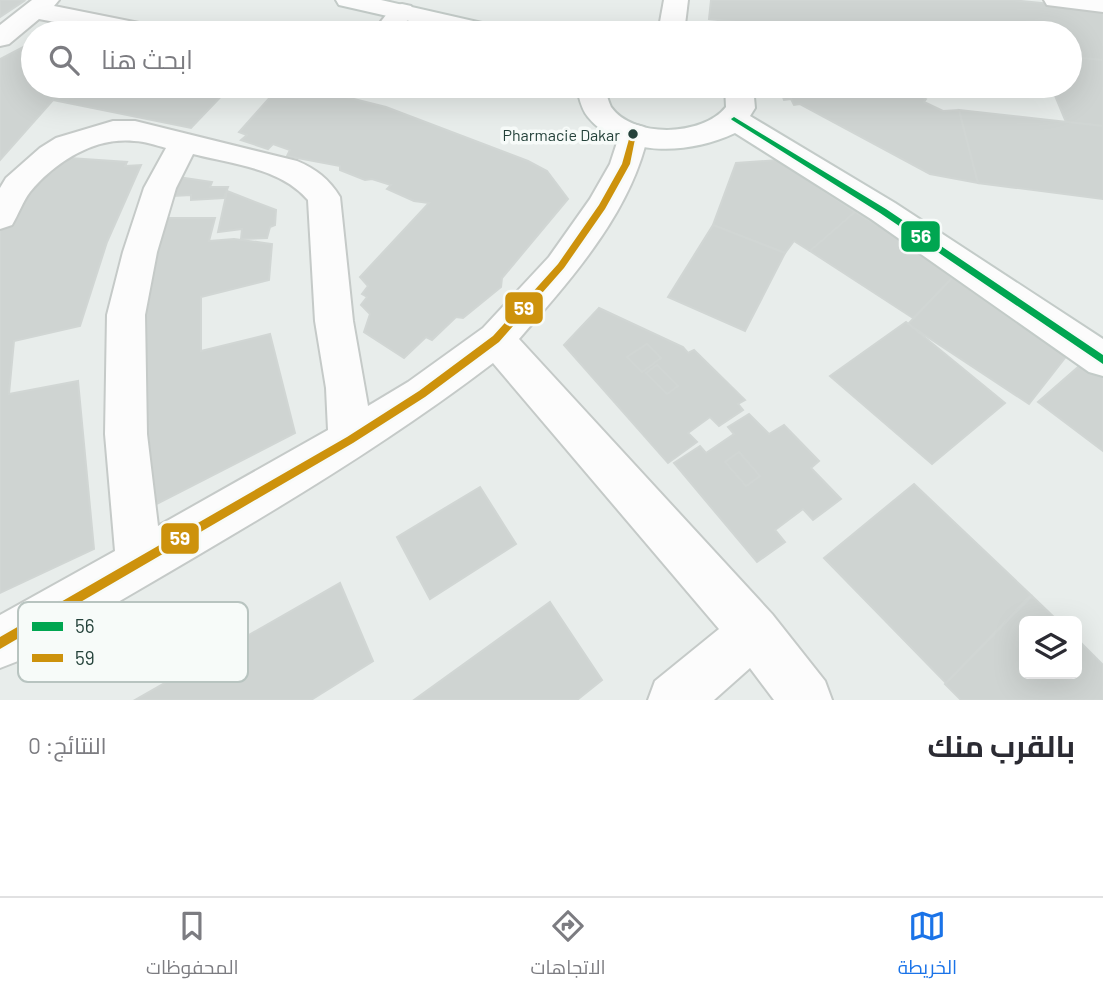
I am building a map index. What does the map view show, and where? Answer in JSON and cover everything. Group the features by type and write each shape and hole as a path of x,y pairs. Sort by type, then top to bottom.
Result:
{"street":[{"path":"348,0 444,21"},
{"path":"673,21 676,0"},
{"path":"1056,0 1103,5"},
{"path":"21,21 41,5 103,21"},
{"path":"394,21 402,11"},
{"path":"0,38 21,21"},
{"path":"591,98 600,113 613,125 633,134 679,141 720,130 734,119 741,104 740,98"},
{"path":"734,119 883,211 1103,360"},
{"path":"0,217 18,186 33,169 67,145 113,131 135,131 184,142 286,168 307,178 324,197 334,321 346,388 350,440"},
{"path":"70,602 350,440 422,394 496,339 561,267 602,207 626,164 633,134"},
{"path":"139,562 125,434 126,315 140,252 160,188 184,142"},
{"path":"496,339 754,632 806,700"},
{"path":"674,700 754,632"},
{"path":"0,643 18,633"}],"building":[{"path":"0,0 19,0 24,1 0,17"},
{"path":"711,0 1011,0 1103,9 1103,60 1082,58 1082,21 709,19"},
{"path":"21,48 21,98 220,98 191,128 53,100 0,160 0,59"},
{"path":"1082,58 1103,60 1103,126 1066,122 1056,98 1082,98"},
{"path":"269,98 350,98 386,107 528,161 547,171 568,199 502,278 501,287 463,318 456,317 432,340 426,337 404,358 364,332 370,314 361,305 367,297 362,294 368,286 360,277 429,203 414,201 387,189 391,185 372,179 365,180 340,170 340,166 287,156 290,150 273,144 268,149 241,140 247,135 239,132"},
{"path":"783,98 924,98 924,102 943,111 959,110 978,183 930,174 800,104 794,105 791,99"},
{"path":"959,110 1103,126 1103,199 978,183"},
{"path":"69,158 127,162 125,166 141,165 107,242 80,326 14,341 9,394 78,381 94,549 0,593 0,229 27,183"},
{"path":"778,160 855,212 810,251 794,241 785,253 713,225 736,163"},
{"path":"178,177 212,182 210,187 228,187 224,198 191,200 191,195 174,196"},
{"path":"227,191 276,210 275,225 270,227 267,238 241,239 242,229 218,232"},
{"path":"855,212 957,273 913,318 810,251"},
{"path":"168,218 215,218 209,241 234,239 272,244 269,280 201,297 201,351 270,334 295,433 151,507 145,312 155,260"},
{"path":"713,225 785,253 745,331 668,297"},
{"path":"957,273 1075,345 1029,404 908,324"},
{"path":"599,308 683,347 688,353 694,350 745,400 738,404 743,410 719,426 710,417 688,433 697,442 668,463 564,345","holes":["647,344 661,358 642,372 627,357","657,365 678,386 667,394 646,373"]},
{"path":"906,322 1005,403 932,464 830,376"},
{"path":"647,344 661,358 642,372 627,357"},
{"path":"1086,360 1103,372 1103,451 1038,402"},
{"path":"657,365 678,386 667,394 646,373"},
{"path":"749,414 769,434 784,425 819,461 811,468 841,499 813,520 803,509 775,530 785,542 757,562 674,463 700,446 706,453 734,434 728,427","holes":["739,452 760,476 746,486 725,462"]},
{"path":"739,452 760,476 746,486 725,462"},
{"path":"914,484 1031,595 946,683 824,558"},
{"path":"480,487 516,544 430,599 397,537"},
{"path":"340,583 373,661 311,700 135,700 167,682 248,682 248,636"},
{"path":"1032,596 1053,616 1019,616 1019,679 1082,679 1082,644 1103,665 1103,700 961,700 945,684"},
{"path":"550,602 602,680 577,700 414,700"}],"transit line":[{"name":"56","path":"734,119 883,211 1103,360"},
{"name":"59","path":"71,602 350,440 422,394 496,339 561,266 602,207 626,164 633,134"},
{"name":"59","path":"0,643 18,633"}],"place":[{"name":"Pharmacie Dakar","path":"633,134"}]}
